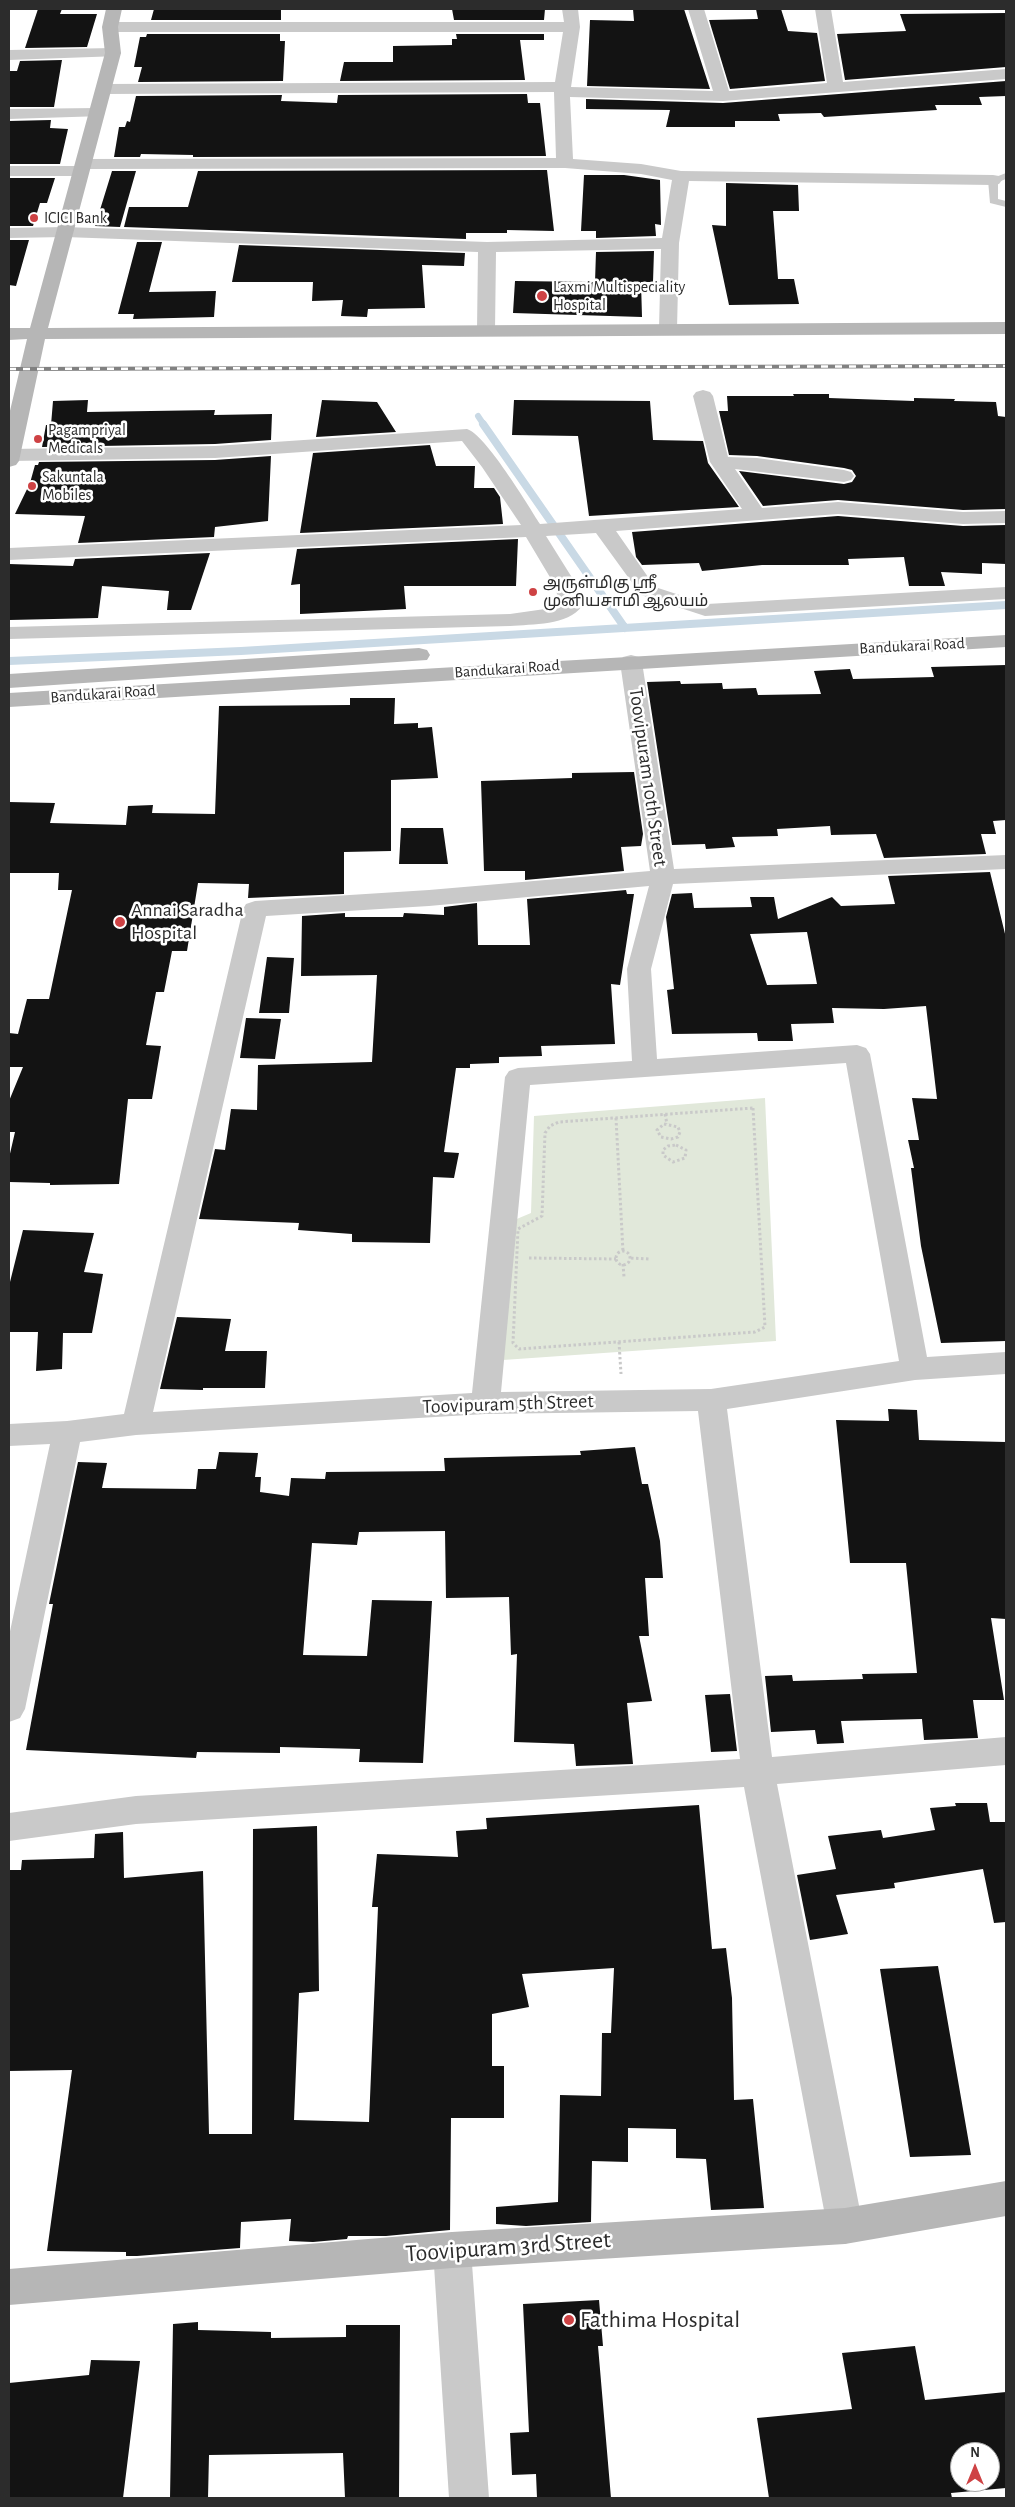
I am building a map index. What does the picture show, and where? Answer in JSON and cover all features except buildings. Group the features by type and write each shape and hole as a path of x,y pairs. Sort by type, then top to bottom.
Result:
{"main road":[{"path":"9,458 38,332 113,53 110,27 114,9"},
{"path":"9,334 38,332 1006,328"},
{"name":"Bandukarai Road","path":"9,681 1006,622"},
{"name":"Bandukarai Road","path":"9,700 1006,641"},
{"name":"Toovipuram 3rd Street","path":"9,2287 452,2250 845,2226 1006,2198"}],"street":[{"path":"565,163 562,90 572,27 570,9"},
{"path":"696,9 723,96"},
{"path":"823,9 836,88"},
{"path":"110,27 572,27"},
{"path":"9,55 113,53"},
{"path":"104,89 562,90 723,96 1006,74"},
{"path":"9,114 96,113"},
{"path":"9,171 82,167 565,163 641,169 681,176 999,178"},
{"path":"668,329 670,243 681,176"},
{"path":"9,233 65,232 487,247 670,243"},
{"path":"486,330 487,247"},
{"path":"703,396 720,462 747,499 755,515"},
{"path":"9,458 215,452 468,436 547,530"},
{"path":"720,462 757,464 844,476"},
{"path":"9,554 547,530 838,508 963,518 1006,517"},
{"path":"602,526 648,591 705,610 1006,593"},
{"path":"9,633 510,620 557,614 572,606 565,584 537,540 547,530"},
{"name":"Toovipuram 10th Street","path":"631,662 663,877 638,969 645,1070"},
{"path":"136,1424 254,909 429,898 663,877 1006,862"},
{"path":"485,1403 518,1077 645,1070 857,1054 915,1369"},
{"name":"Toovipuram 5th Street","path":"9,1435 67,1432 136,1424 485,1403 711,1400 915,1369 1006,1363"},
{"path":"711,1400 758,1772 845,2226"},
{"path":"9,1709 67,1432"},
{"path":"9,1828 136,1810 758,1772 1006,1751"},
{"path":"452,2250 470,2498"}],"lane":[{"path":"999,178 993,201 1006,204"}],"path":[{"path":"753,1108 765,1327 755,1332 519,1349 513,1343 518,1229 542,1216 545,1133 550,1126 559,1122 665,1114 753,1108"},
{"path":"665,1114 667,1124"},
{"path":"616,1118 623,1252"},
{"path":"667,1124 675,1125 680,1129 678,1137 671,1139 663,1138 657,1132 659,1128 667,1124"},
{"path":"671,1139 672,1145"},
{"path":"672,1145 683,1148 687,1153 685,1158 675,1162 664,1158 663,1150 672,1145"},
{"path":"616,1259 616,1255 623,1252 630,1255 631,1258 649,1259"},
{"path":"517,1258 616,1259 623,1264"},
{"path":"623,1264 629,1262 631,1258"},
{"path":"623,1264 624,1277"}],"shaded area":[{"path":"765,1098 776,1341 503,1360 512,1221 531,1213 534,1116"}],"waterway":[{"path":"478,416 484,425"},
{"path":"483,424 625,628"},
{"path":"625,628 1006,605"},
{"path":"9,661 241,651 625,628"}],"railway":[{"path":"9,369 1006,366"}],"place":[{"name":"ICICI Bank","path":"34,218"},
{"name":"Laxmi Multispeciality Hospital","path":"542,296"},
{"name":"Pagampriyal Medicals","path":"38,439"},
{"name":"Sakuntala Mobiles","path":"32,486"},
{"name":"அருள்மிகு ஶ்ரீ முனியசாமி ஆலயம்","path":"533,592"},
{"name":"Annai Saradha Hospital","path":"120,922"},
{"name":"Fathima Hospital","path":"569,2320"}]}
